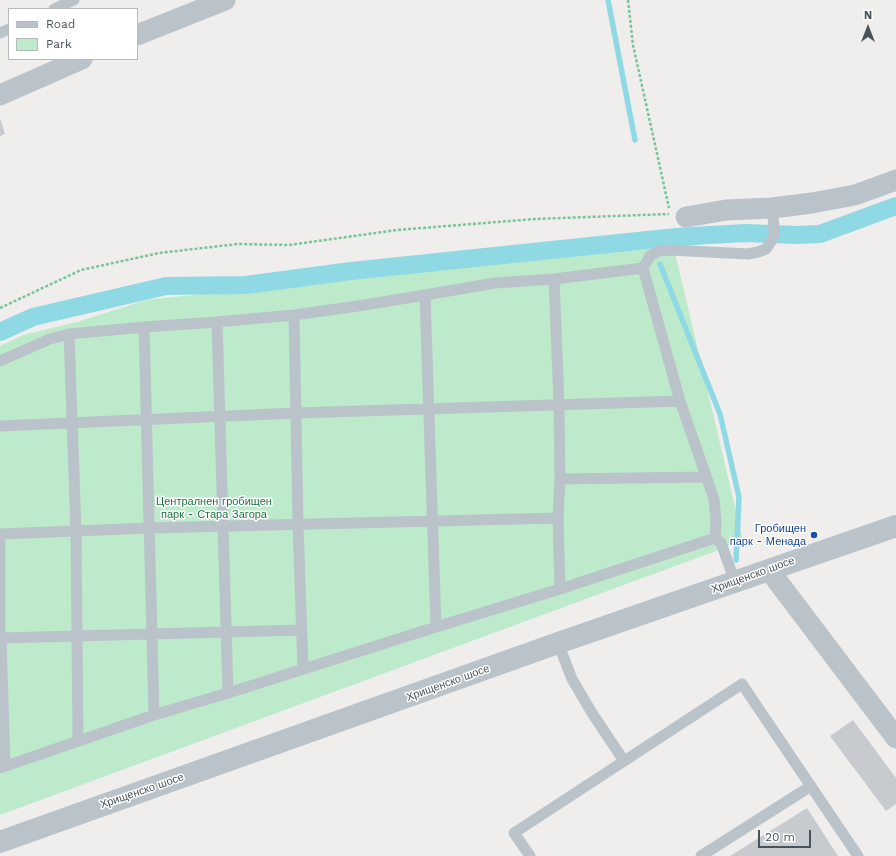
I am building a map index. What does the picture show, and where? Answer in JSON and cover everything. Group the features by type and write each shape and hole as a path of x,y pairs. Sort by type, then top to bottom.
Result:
{"street":[{"path":"138,35 224,0"},
{"path":"0,95 80,60"},
{"path":"686,217 726,210 773,224 812,203 855,195 896,180"},
{"name":"Хрищенско шосе","path":"0,842 558,643 896,526"},
{"path":"769,570 896,738"}],"lane":[{"path":"56,8 74,0"},
{"path":"715,538 716,521 714,499 680,401 643,268 650,256 659,251 670,250 748,254 758,252 766,249 771,243 773,224"},
{"path":"0,361 50,339 70,334 294,315 495,283 554,279 643,268"},
{"path":"554,279 559,405 560,479 558,518 560,588"},
{"path":"425,295 431,522 436,627"},
{"path":"294,315 298,525 303,668"},
{"path":"217,322 228,693"},
{"path":"144,327 154,715"},
{"path":"70,334 76,531 78,741"},
{"path":"0,426 296,413 680,401"},
{"path":"560,479 706,477"},
{"path":"558,518 149,528 0,535 2,767 154,715 228,693 715,538"},
{"path":"715,538 721,543 735,582"},
{"path":"0,638 301,630"},
{"path":"558,643 572,679 592,713 624,761"},
{"path":"530,856 514,833 742,684 858,856"},
{"path":"701,856 811,786"}],"path":[{"path":"0,308 81,270 159,253 238,244 289,245 397,230 535,219 672,214 669,208 633,45 628,0"}],"green space":[{"name":"Централнен гробищен парк - Стара Загора","path":"673,244 743,541 0,815 0,346 23,335 77,322 146,300"}],"building":[{"path":"0,118 5,134 0,136"},
{"path":"853,720 896,778 896,804 886,811 830,736"},
{"path":"807,808 838,856 730,856"}],"waterway":[{"path":"608,0 635,140"},
{"path":"0,332 33,317 166,286 246,285 351,271 676,237 745,233 798,235 820,234 896,206"},
{"path":"660,264 720,414 739,497 736,560"}],"place":[{"name":"Гробищен парк - Менада","path":"814,535"}]}
